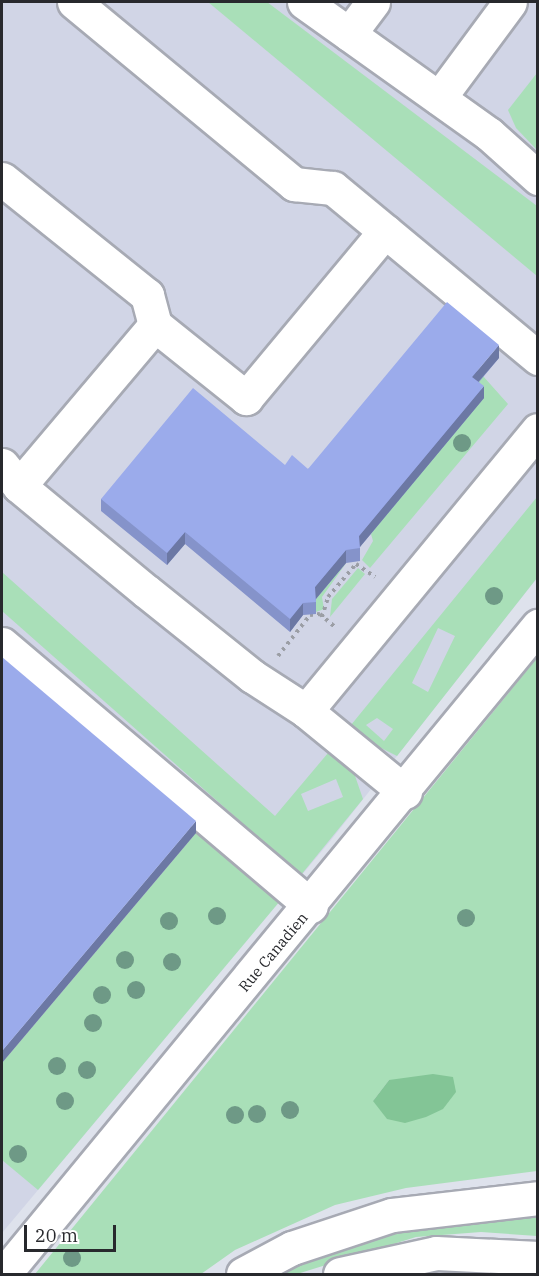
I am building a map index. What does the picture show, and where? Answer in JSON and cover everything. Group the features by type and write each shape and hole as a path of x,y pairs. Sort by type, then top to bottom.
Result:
{"main road":[{"path":"74,2 294,184 333,188 537,358"},
{"path":"304,2 439,98 537,178"},
{"path":"349,34 373,2"},
{"path":"439,98 510,2"},
{"path":"2,179 147,295 155,325 246,398 385,231"},
{"path":"155,325 10,475 252,676 306,711 405,792"},
{"path":"306,711 537,430"},
{"name":"Rue Canadien","path":"8,1256 311,906 537,626"},
{"path":"2,645 311,906"},
{"path":"243,1275 292,1248 392,1215 537,1198"},
{"path":"340,1275 436,1253 537,1258"}],"path":[{"path":"292,640 310,615 324,619 328,597 355,563 368,571"}],"shaded area":[{"path":"2,2 537,2 537,578 331,840 2,1233"}],"green space":[{"path":"208,2 267,2 537,206 537,276"},
{"path":"537,73 537,150 516,128 508,110"},
{"path":"483,376 508,404 370,568 362,560 373,541 371,534"},
{"path":"537,497 537,578 397,756 361,738 351,725","holes":["438,628 455,636 428,692 412,683","377,718 393,729 384,741 366,725"]},
{"path":"347,562 322,597 324,609 316,612 315,600"},
{"path":"358,568 365,574 330,617 332,599"},
{"path":"2,572 275,816 328,753 353,770 363,799 301,875 2,611","holes":["336,779 343,797 308,811 301,794"]},
{"path":"537,658 537,1171 406,1188 335,1205 235,1250 201,1274 35,1274","holes":["389,1080 413,1080 373,1101"]},
{"path":"196,833 280,901 38,1190 2,1160 2,1063"},
{"path":"433,1074 453,1077 456,1092 443,1109 426,1117 405,1123 387,1119 373,1101 389,1080"},
{"path":"537,1213 537,1236 481,1232 416,1237 297,1274 271,1274 395,1228"}],"building":[{"path":"447,302 499,345 472,377 484,386 359,536 360,548 346,550 315,587 316,602 303,603 290,619 185,532 167,553 101,499 193,388 285,465 292,455 308,469"},
{"path":"2,657 196,821 2,1051"}]}
